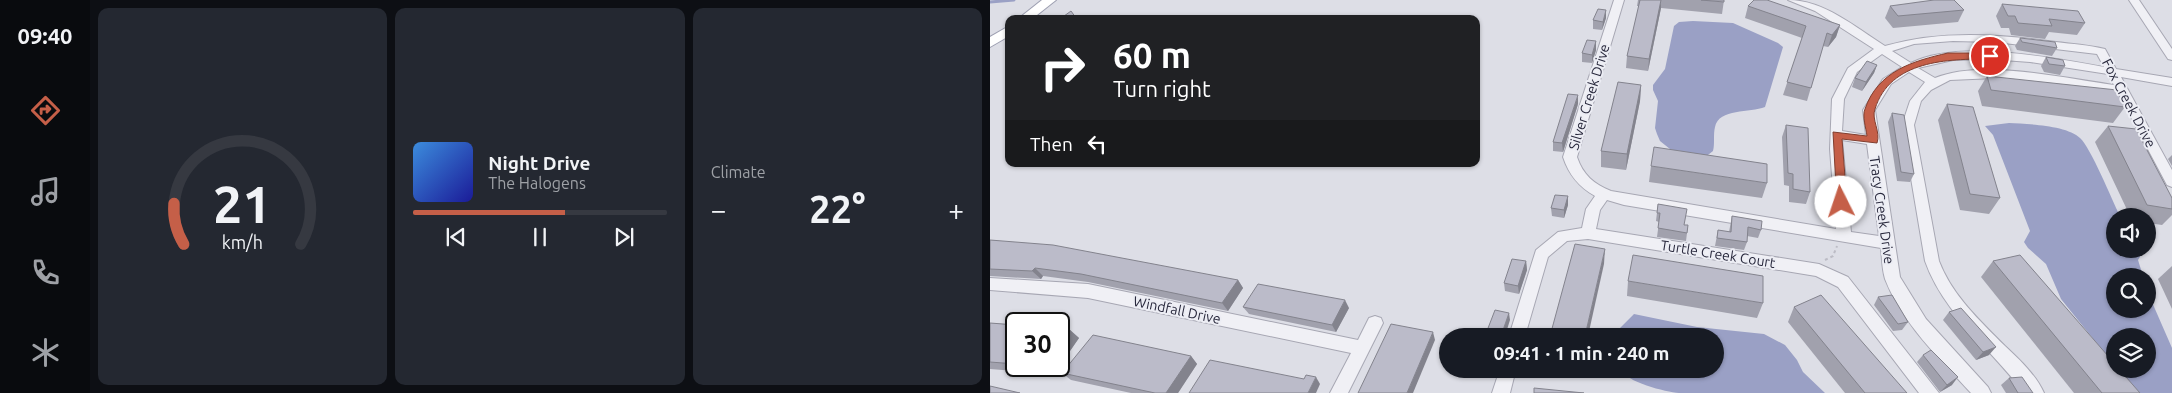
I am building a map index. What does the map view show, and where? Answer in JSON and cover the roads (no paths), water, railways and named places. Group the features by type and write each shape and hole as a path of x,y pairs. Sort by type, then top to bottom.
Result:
{"main road":[{"path":"1029,15 1048,1"},
{"path":"990,43 1005,33"}],"street":[{"name":"Silver Creek Drive","path":"1618,0 1570,156 1572,166 1586,184 1604,194 1624,200 1886,243"},
{"path":"1793,0 1819,9 1933,82"},
{"path":"2134,0 2172,57"},
{"name":"Fox Creek Drive","path":"1884,50 1924,40 1971,37 2101,51 2172,182"},
{"path":"1841,236 1836,114 1842,85 1859,64 1884,50"},
{"name":"Tracy Creek Drive","path":"1982,393 1913,315 1900,295 1892,277 1869,110 1881,88 1895,74 1909,67 1948,56 1974,55 2006,57 2111,71 2125,76 2172,82"},
{"name":"Tracy Creek Drive","path":"2111,71 2121,68 2172,73"},
{"path":"2035,393 2015,367 1967,319 1939,280 1932,261 1908,125 1914,103 1933,82 1951,77 1990,74 2122,90"},
{"path":"1836,134 1873,140"},
{"path":"1588,232 1593,209 1604,194"},
{"name":"Turtle Creek Court","path":"1519,328 1541,254 1562,236 1588,232 1819,270 1843,282 1930,393"},
{"name":"Windfall Drive","path":"991,286 1088,291 1361,348"},
{"path":"1340,393 1361,348 1375,324"},
{"path":"1500,393 1505,378"}],"water":[{"path":"1679,22 1733,23 1783,47 1765,107 1736,112 1722,117 1715,127 1713,151 1704,158 1675,153 1660,141 1655,128 1658,101 1653,85 1665,69 1674,26"},
{"path":"2009,123 2046,126 2066,130 2080,138 2085,144 2116,208 2106,208 2106,258 2139,258 2140,268 2106,268 2106,318 2156,318 2156,311 2172,348 2172,393 2135,393 2124,378 2156,378 2156,328 2106,328 2106,355 2061,299 2046,264 2024,242 2030,231 1993,135 1985,126"},
{"path":"1634,314 1707,328 1620,328"},
{"path":"1724,330 1764,334 1785,345 1797,360 1803,372 1825,393 1679,393 1665,391 1630,378 1724,378"}],"waterway":[{"path":"990,2 1014,0"}]}
